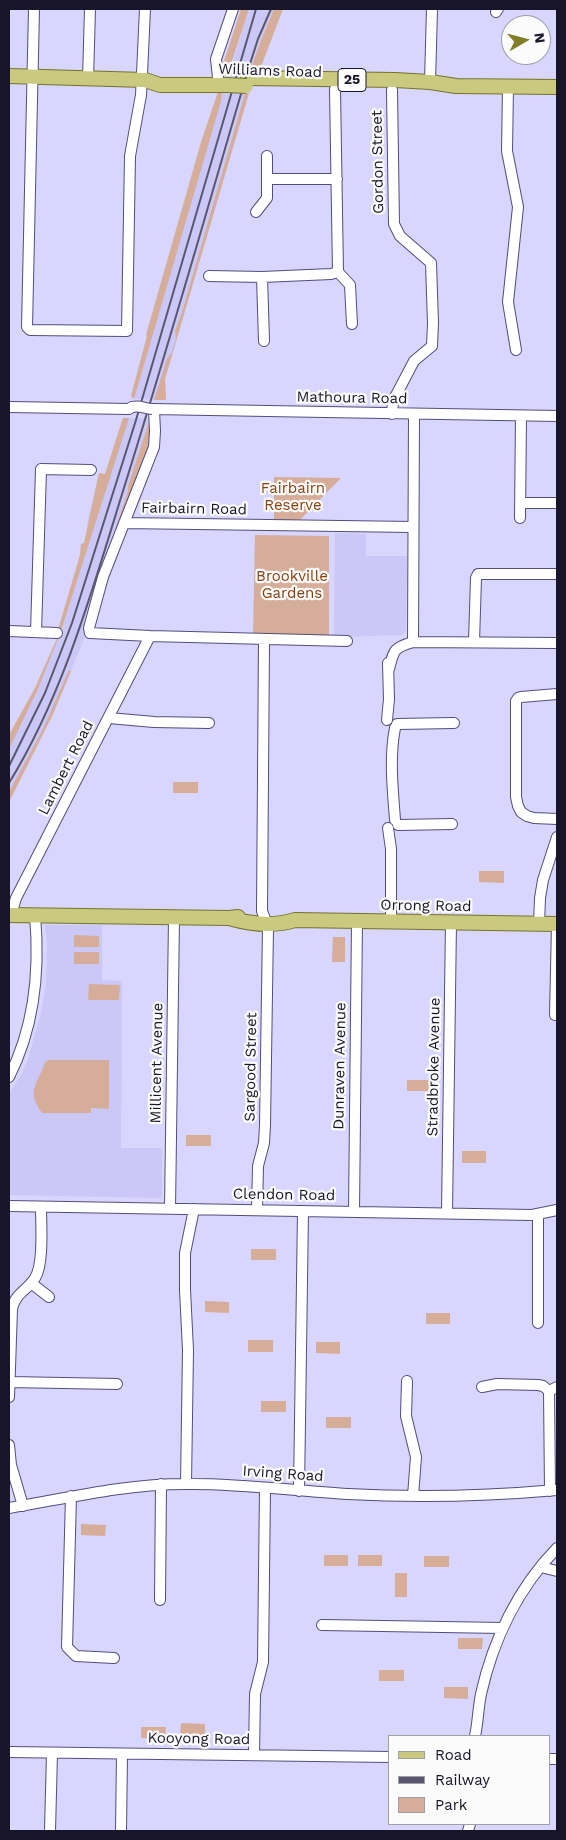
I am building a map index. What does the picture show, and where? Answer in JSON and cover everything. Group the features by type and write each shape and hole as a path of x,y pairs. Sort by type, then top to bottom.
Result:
{"main road":[{"name":"Williams Road","path":"9,76 144,80 160,85 224,80 330,84 557,87"},
{"name":"Orrong Road","path":"10,915 229,918 248,923 265,919 282,924 294,920 557,924"}],"street":[{"path":"34,9 28,329 127,331 130,156 144,80 145,9"},
{"path":"88,78 90,9"},
{"path":"224,80 216,59 233,9"},
{"path":"430,86 432,9"},
{"path":"330,84 337,179 338,272 350,285 352,324"},
{"name":"Gordon Street","path":"392,85 394,224 400,236 431,263 433,323 432,346 414,361 393,401 392,414"},
{"path":"508,86 507,151 518,207 508,302 516,350"},
{"path":"256,212 267,198 267,156"},
{"path":"267,179 337,179"},
{"path":"209,276 262,277 332,274 338,272"},
{"path":"262,277 264,341"},
{"name":"Mathoura Road","path":"9,407 131,409 139,412 151,409 557,416"},
{"path":"151,409 155,431 154,447 100,585 89,630 90,633 264,640 348,641"},
{"path":"412,642 414,415"},
{"path":"520,518 521,416"},
{"path":"36,632 41,469 92,470"},
{"path":"520,503 557,502"},
{"name":"Fairbairn Road","path":"124,523 413,527"},
{"path":"474,642 476,578 478,574 557,574"},
{"path":"9,631 57,633"},
{"name":"Lambert Road","path":"10,915 16,898 150,636"},
{"name":"Sargood Street","path":"256,1210 258,1166 265,1134 265,919 262,910 264,640"},
{"path":"391,921 393,748 389,699 389,669 394,650 399,646 412,642 557,643"},
{"path":"557,694 514,694 516,701 516,797 518,816 557,819"},
{"path":"109,718 154,722 209,723"},
{"path":"392,723 454,723"},
{"path":"393,825 452,824"},
{"path":"539,924 543,880 557,837"},
{"path":"9,1077 25,1036 34,997 38,959 35,915"},
{"name":"Millicent Avenue","path":"170,1209 174,918"},
{"name":"Dunraven Avenue","path":"354,1211 357,921"},
{"name":"Stradbroke Avenue","path":"447,1213 451,922"},
{"path":"555,1016 557,924"},
{"name":"Clendon Road","path":"9,1206 538,1215 557,1210"},
{"path":"9,1397 13,1304 19,1294 36,1276 40,1265 41,1207"},
{"path":"186,1484 188,1350 185,1253 194,1209"},
{"path":"299,1491 303,1211"},
{"path":"538,1215 538,1323"},
{"path":"31,1283 49,1297"},
{"path":"407,1381 406,1416 416,1457 413,1496"},
{"path":"9,1382 117,1384"},
{"path":"482,1387 497,1384 538,1385 553,1389 554,1490"},
{"path":"9,1445 11,1465 22,1506"},
{"path":"160,1600 161,1484"},
{"name":"Irving Road","path":"9,1508 70,1496 161,1484 413,1496 475,1495 554,1490"},
{"path":"254,1755 255,1694 263,1662 265,1488"},
{"path":"70,1496 67,1647 76,1656 114,1658"},
{"path":"476,1735 486,1674 503,1628 521,1594 540,1567 557,1548"},
{"path":"540,1567 557,1571"},
{"path":"322,1625 503,1628"},
{"name":"Kooyong Road","path":"9,1752 388,1757"},
{"path":"50,1831 52,1753"},
{"path":"121,1831 122,1754"}],"shaded area":[{"path":"249,9 274,9 250,71 230,71"},
{"path":"218,92 249,93 165,379 166,400 135,399 131,396 146,335 202,139"},
{"path":"123,418 150,418 153,429 87,625 84,625 84,639 53,714 9,802 9,735 35,688 58,636 58,630 80,555 81,544 84,543 99,473 105,474"},
{"path":"335,533 366,534 366,556 407,556 406,631 403,635 334,637"},
{"path":"45,925 102,925 102,980 122,981 121,1148 162,1148 162,1196 160,1198 9,1195 9,1093 21,1075 28,1059 40,1017 46,984 47,944"}],"green space":[{"path":"241,9 249,9 229,70 224,61"},
{"path":"274,9 283,9 259,72 250,71 261,40"},
{"path":"218,92 222,93 221,101 134,399 131,396 146,335 202,139"},
{"path":"245,93 249,93 165,379 166,400 154,400 167,359 172,352 176,339 175,331"},
{"path":"123,418 129,418 61,631 38,689 9,749 9,735 35,688 58,636 58,630 80,555 81,544 84,543 99,473 105,474"},
{"path":"150,419 150,448 106,557 128,491"},
{"name":"Fairbairn Reserve","path":"274,477 341,478 296,524 274,523"},
{"name":"Brookville Gardens","path":"255,535 329,536 329,636 253,635"},
{"path":"69,670 71,671 53,714 9,802 9,792 43,729"},
{"path":"173,782 198,782 198,793 173,793"},
{"path":"479,871 504,871 504,883 479,882"},
{"path":"74,935 99,936 99,947 74,947"},
{"path":"333,937 345,937 345,962 332,962"},
{"path":"74,952 99,952 99,964 74,964"},
{"path":"89,984 120,985 119,1000 88,1000"},
{"path":"49,1060 109,1060 109,1109 91,1108 91,1113 42,1113 34,1098 34,1092 45,1062"},
{"path":"407,1080 432,1080 432,1091 407,1091"},
{"path":"186,1135 211,1135 211,1146 186,1146"},
{"path":"462,1151 486,1151 486,1163 462,1163"},
{"path":"251,1249 276,1249 276,1260 251,1260"},
{"path":"205,1301 229,1302 229,1313 205,1312"},
{"path":"426,1313 450,1313 450,1324 426,1324"},
{"path":"248,1340 273,1340 273,1352 248,1352"},
{"path":"316,1342 340,1342 340,1354 316,1353"},
{"path":"261,1401 286,1401 286,1412 261,1412"},
{"path":"326,1417 351,1417 351,1428 326,1428"},
{"path":"81,1524 106,1525 105,1536 81,1535"},
{"path":"324,1555 348,1555 348,1566 324,1566"},
{"path":"358,1555 382,1555 382,1566 358,1566"},
{"path":"424,1556 449,1556 449,1567 424,1567"},
{"path":"395,1573 407,1573 407,1597 395,1597"},
{"path":"458,1638 483,1638 482,1649 458,1649"},
{"path":"379,1670 404,1670 404,1681 379,1681"},
{"path":"444,1687 468,1687 468,1699 444,1698"},
{"path":"181,1723 205,1724 205,1735 180,1735"},
{"path":"141,1727 166,1727 165,1739 141,1738"}],"railway":[{"path":"9,766 45,693 72,623 136,420 256,9"},
{"path":"9,783 46,713 88,604 155,386 248,70 258,39 271,9"}]}
